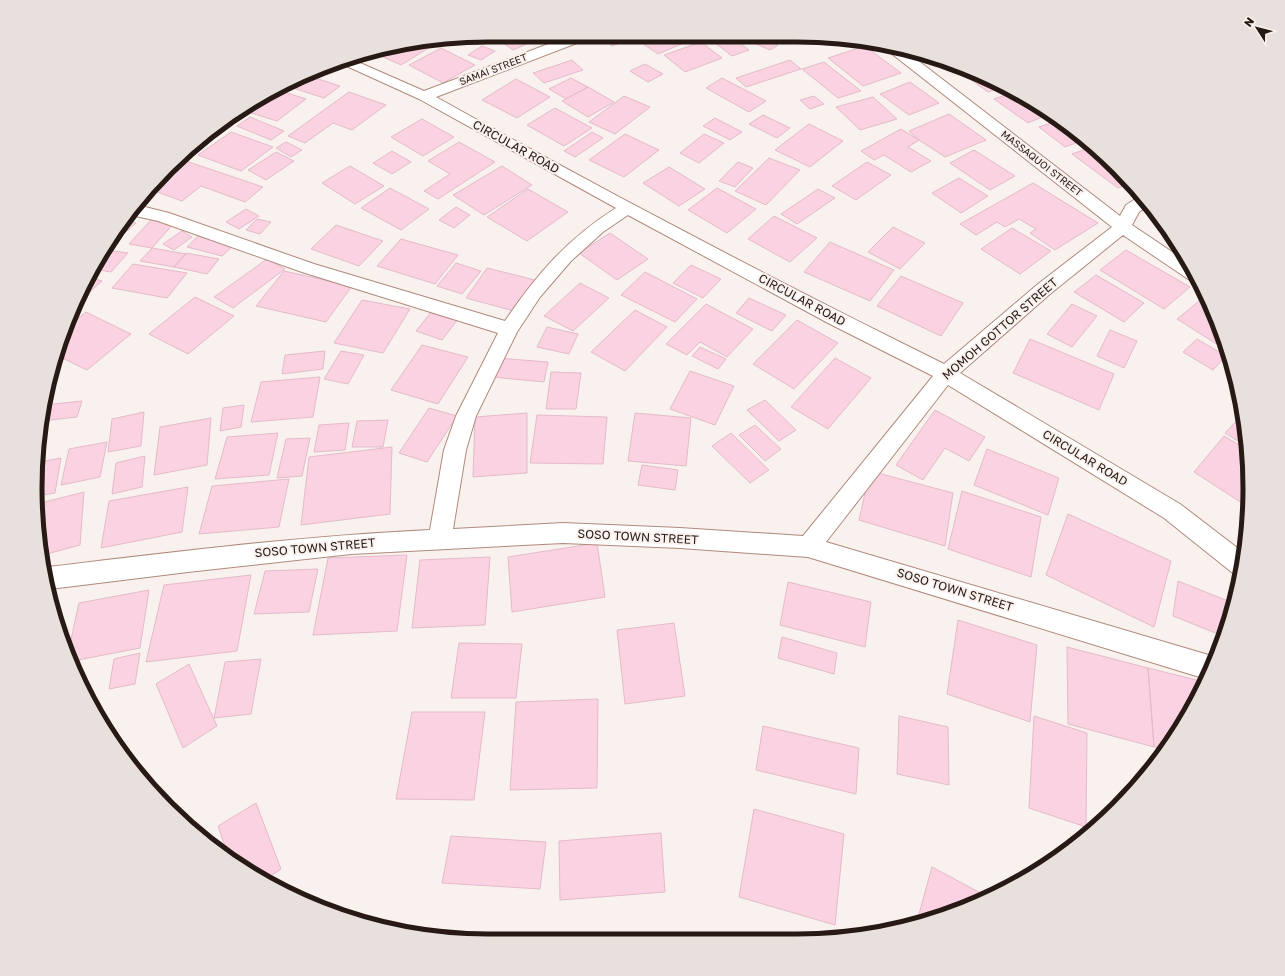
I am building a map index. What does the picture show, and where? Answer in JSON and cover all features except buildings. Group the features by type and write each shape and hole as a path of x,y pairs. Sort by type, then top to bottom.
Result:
{"street":[{"name":"SAMAI STREET","path":"424,96 566,42"},
{"name":"MASSAQUOI STREET","path":"902,55 1124,227 1185,269"},
{"name":"CIRCULAR ROAD","path":"352,64 424,96 517,148 828,314 946,374 1172,511 1236,562"},
{"name":"MOMOH GOTTOR STREET","path":"808,547 946,374 1044,289 1124,227 1132,209 1140,203"},
{"path":"440,540 455,450 466,416 509,329 534,292 565,257 597,228 629,207"},
{"path":"138,211 163,217 308,268 509,329"},
{"name":"SOSO TOWN STREET","path":"52,578 188,561 351,544 563,533 680,538 808,547 1206,666"}]}
